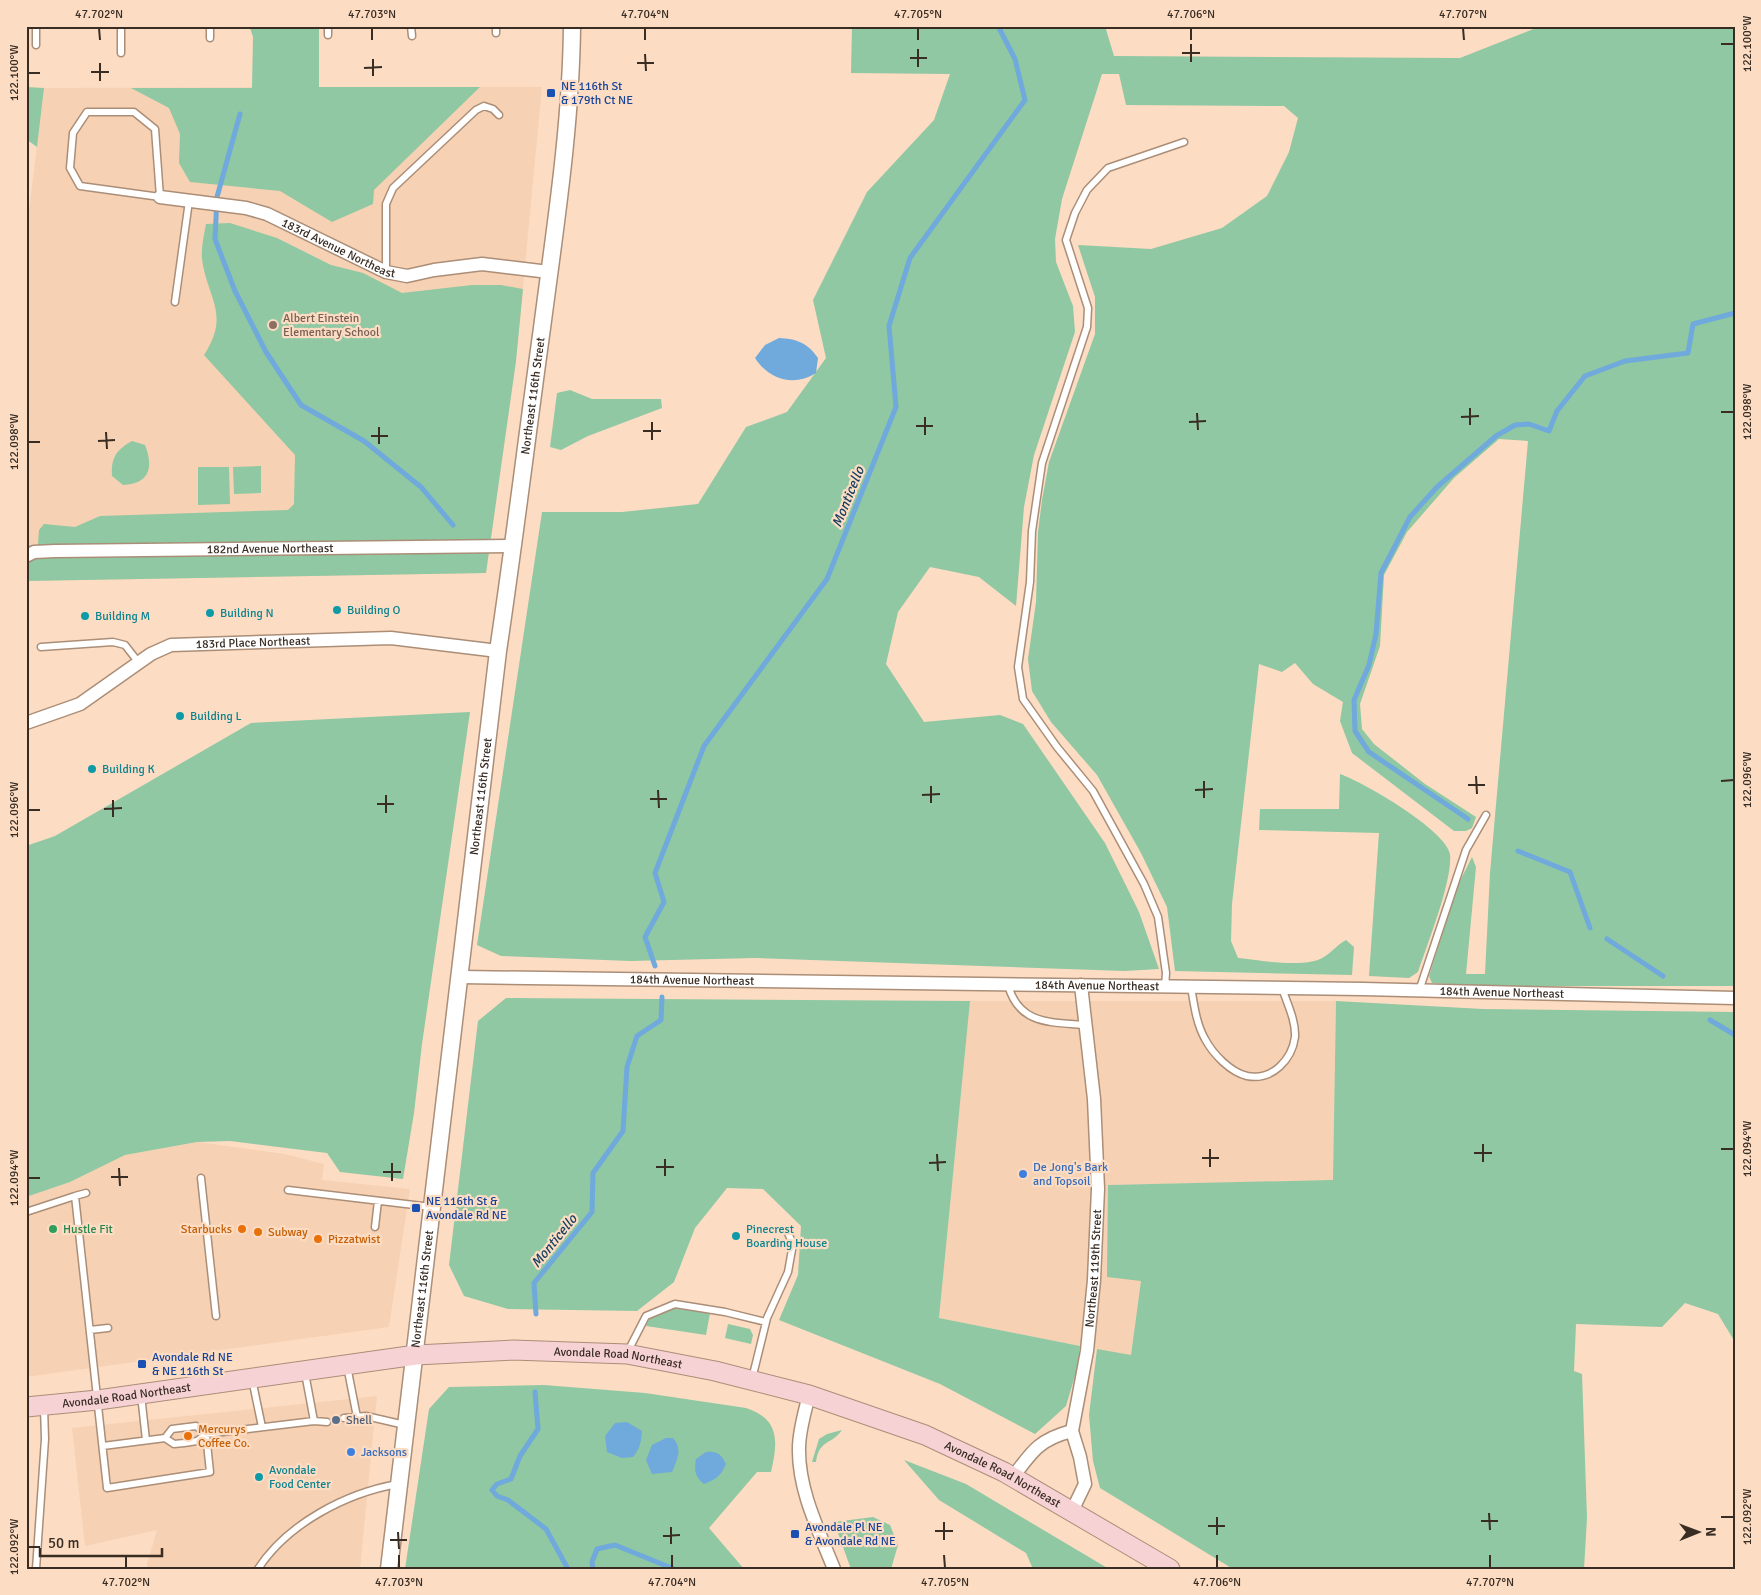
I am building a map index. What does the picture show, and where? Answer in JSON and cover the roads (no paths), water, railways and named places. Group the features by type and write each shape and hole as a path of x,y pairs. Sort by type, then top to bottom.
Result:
{"main road":[{"name":"Avondale Road Northeast","path":"35,1406 98,1400 416,1356 513,1350 627,1354 752,1380 809,1395 925,1435 1013,1476 1170,1569"}],"street":[{"name":"Northeast 116th Street","path":"390,1569 498,651 514,546 571,88 572,26"},
{"name":"183rd Avenue Northeast","path":"160,197 246,208 267,214 386,272 407,276 434,270 482,264 549,272"},
{"name":"182nd Avenue Northeast","path":"29,553 514,546"},
{"name":"183rd Place Northeast","path":"26,723 80,704 151,654 171,645 391,638 498,651"},
{"name":"184th Avenue Northeast","path":"461,977 1282,988 1735,998"},
{"name":"Northeast 119th Street","path":"1072,1511 1084,1484 1080,1457 1072,1430 1087,1352 1094,1280 1098,1189 1094,1099 1081,986"},
{"path":"809,1395 798,1447 804,1487 814,1520 834,1569"},
{"path":"1013,1476 1039,1446 1052,1436 1072,1430"}],"lane":[{"path":"36,26 36,45"},
{"path":"121,26 121,53"},
{"path":"210,26 210,38"},
{"path":"328,26 328,36"},
{"path":"412,26 412,36"},
{"path":"386,272 386,204 393,188 476,110 484,106 493,109 499,115"},
{"path":"87,112 134,112 155,129 160,197 80,186 70,168 73,134 87,112"},
{"path":"1165,987 1166,973 1158,916 1144,884 1093,791 1023,699 1018,666 1030,582 1032,530 1042,463 1087,327 1088,308 1066,240 1075,213 1087,190 1108,168 1184,142"},
{"path":"175,302 189,201"},
{"path":"41,647 113,642 125,645 139,663"},
{"path":"1419,991 1466,850 1486,815"},
{"path":"1008,984 1011,997 1021,1010 1033,1018 1086,1025"},
{"path":"1191,987 1195,1015 1204,1038 1222,1061 1234,1070 1248,1076 1272,1072 1283,1065 1291,1054 1295,1035 1282,988"},
{"path":"201,1178 216,1316"},
{"path":"288,1190 432,1208"},
{"path":"26,1212 86,1193"},
{"path":"76,1196 107,1488 210,1472 206,1434 196,1426 172,1429 165,1438"},
{"path":"374,1227 378,1201"},
{"path":"752,1380 766,1322 788,1272 793,1244 786,1231"},
{"path":"627,1354 646,1316 675,1304 725,1312 766,1322"},
{"path":"90,1330 108,1328"},
{"path":"346,1365 356,1417"},
{"path":"304,1371 314,1421"},
{"path":"252,1378 262,1427"},
{"path":"141,1394 146,1440"},
{"path":"35,1406 44,1439 36,1569"},
{"path":"344,1418 366,1416 406,1425"},
{"path":"103,1446 165,1438 174,1444 197,1441 206,1434 314,1421 327,1422"},
{"path":"258,1569 283,1538 333,1506 373,1489 399,1484"}],"water":[{"path":"779,338 801,342 810,348 818,358 816,373 799,380 791,380 782,379 767,372 755,358 765,345"},
{"path":"627,1422 642,1431 641,1439 639,1448 633,1457 622,1458 607,1452 605,1436 615,1423"},
{"path":"666,1438 673,1438 678,1446 676,1463 672,1472 652,1474 646,1460 652,1445"},
{"path":"706,1452 718,1454 726,1464 718,1477 704,1484 697,1476 695,1467 696,1459"}],"waterway":[{"name":"Monticello","path":"655,966 645,937 664,902 655,873 704,746 827,579 896,407 889,326 910,258 1025,100 1015,59 998,26"},
{"path":"240,114 217,197 215,239 235,291 266,352 301,405 364,441 421,487 453,525"},
{"path":"1468,819 1369,752 1355,731 1354,700 1369,665 1376,634 1381,573 1410,517 1437,487 1496,436 1515,425 1529,424 1549,431 1557,411 1585,376 1625,361 1688,353 1693,324 1735,313"},
{"path":"1518,851 1570,872 1590,928"},
{"path":"1607,939 1663,976"},
{"name":"Monticello","path":"536,1314 534,1283 592,1212 593,1173 623,1131 627,1067 637,1036 661,1020 662,997"},
{"path":"1710,1020 1735,1035"},
{"name":"Monticello","path":"535,1392 538,1429 520,1456 511,1479 497,1484 492,1490 497,1496 508,1500 546,1529 568,1569"},
{"path":"593,1569 592,1562 597,1549 615,1545 674,1569"}],"place":[{"name":"NE 116th St & 179th Ct NE","path":"551,93"},
{"name":"Albert Einstein Elementary School","path":"273,325"},
{"name":"Building O","path":"337,610"},
{"name":"Building N","path":"210,613"},
{"name":"Building M","path":"85,616"},
{"name":"Building L","path":"180,716"},
{"name":"Building K","path":"92,769"},
{"name":"De Jong's Bark and Topsoil","path":"1023,1174"},
{"name":"NE 116th St & Avondale Rd NE","path":"416,1208"},
{"name":"Hustle Fit","path":"53,1229"},
{"name":"Starbucks","path":"242,1229"},
{"name":"Subway","path":"258,1232"},
{"name":"Pinecrest Boarding House","path":"736,1236"},
{"name":"Pizzatwist","path":"318,1239"},
{"name":"Avondale Rd NE & NE 116th St","path":"142,1364"},
{"name":"Shell","path":"336,1420"},
{"name":"Mercurys Coffee Co.","path":"188,1436"},
{"name":"Jacksons","path":"351,1452"},
{"name":"Avondale Food Center","path":"259,1477"},
{"name":"Avondale Pl NE & Avondale Rd NE","path":"795,1534"}]}
